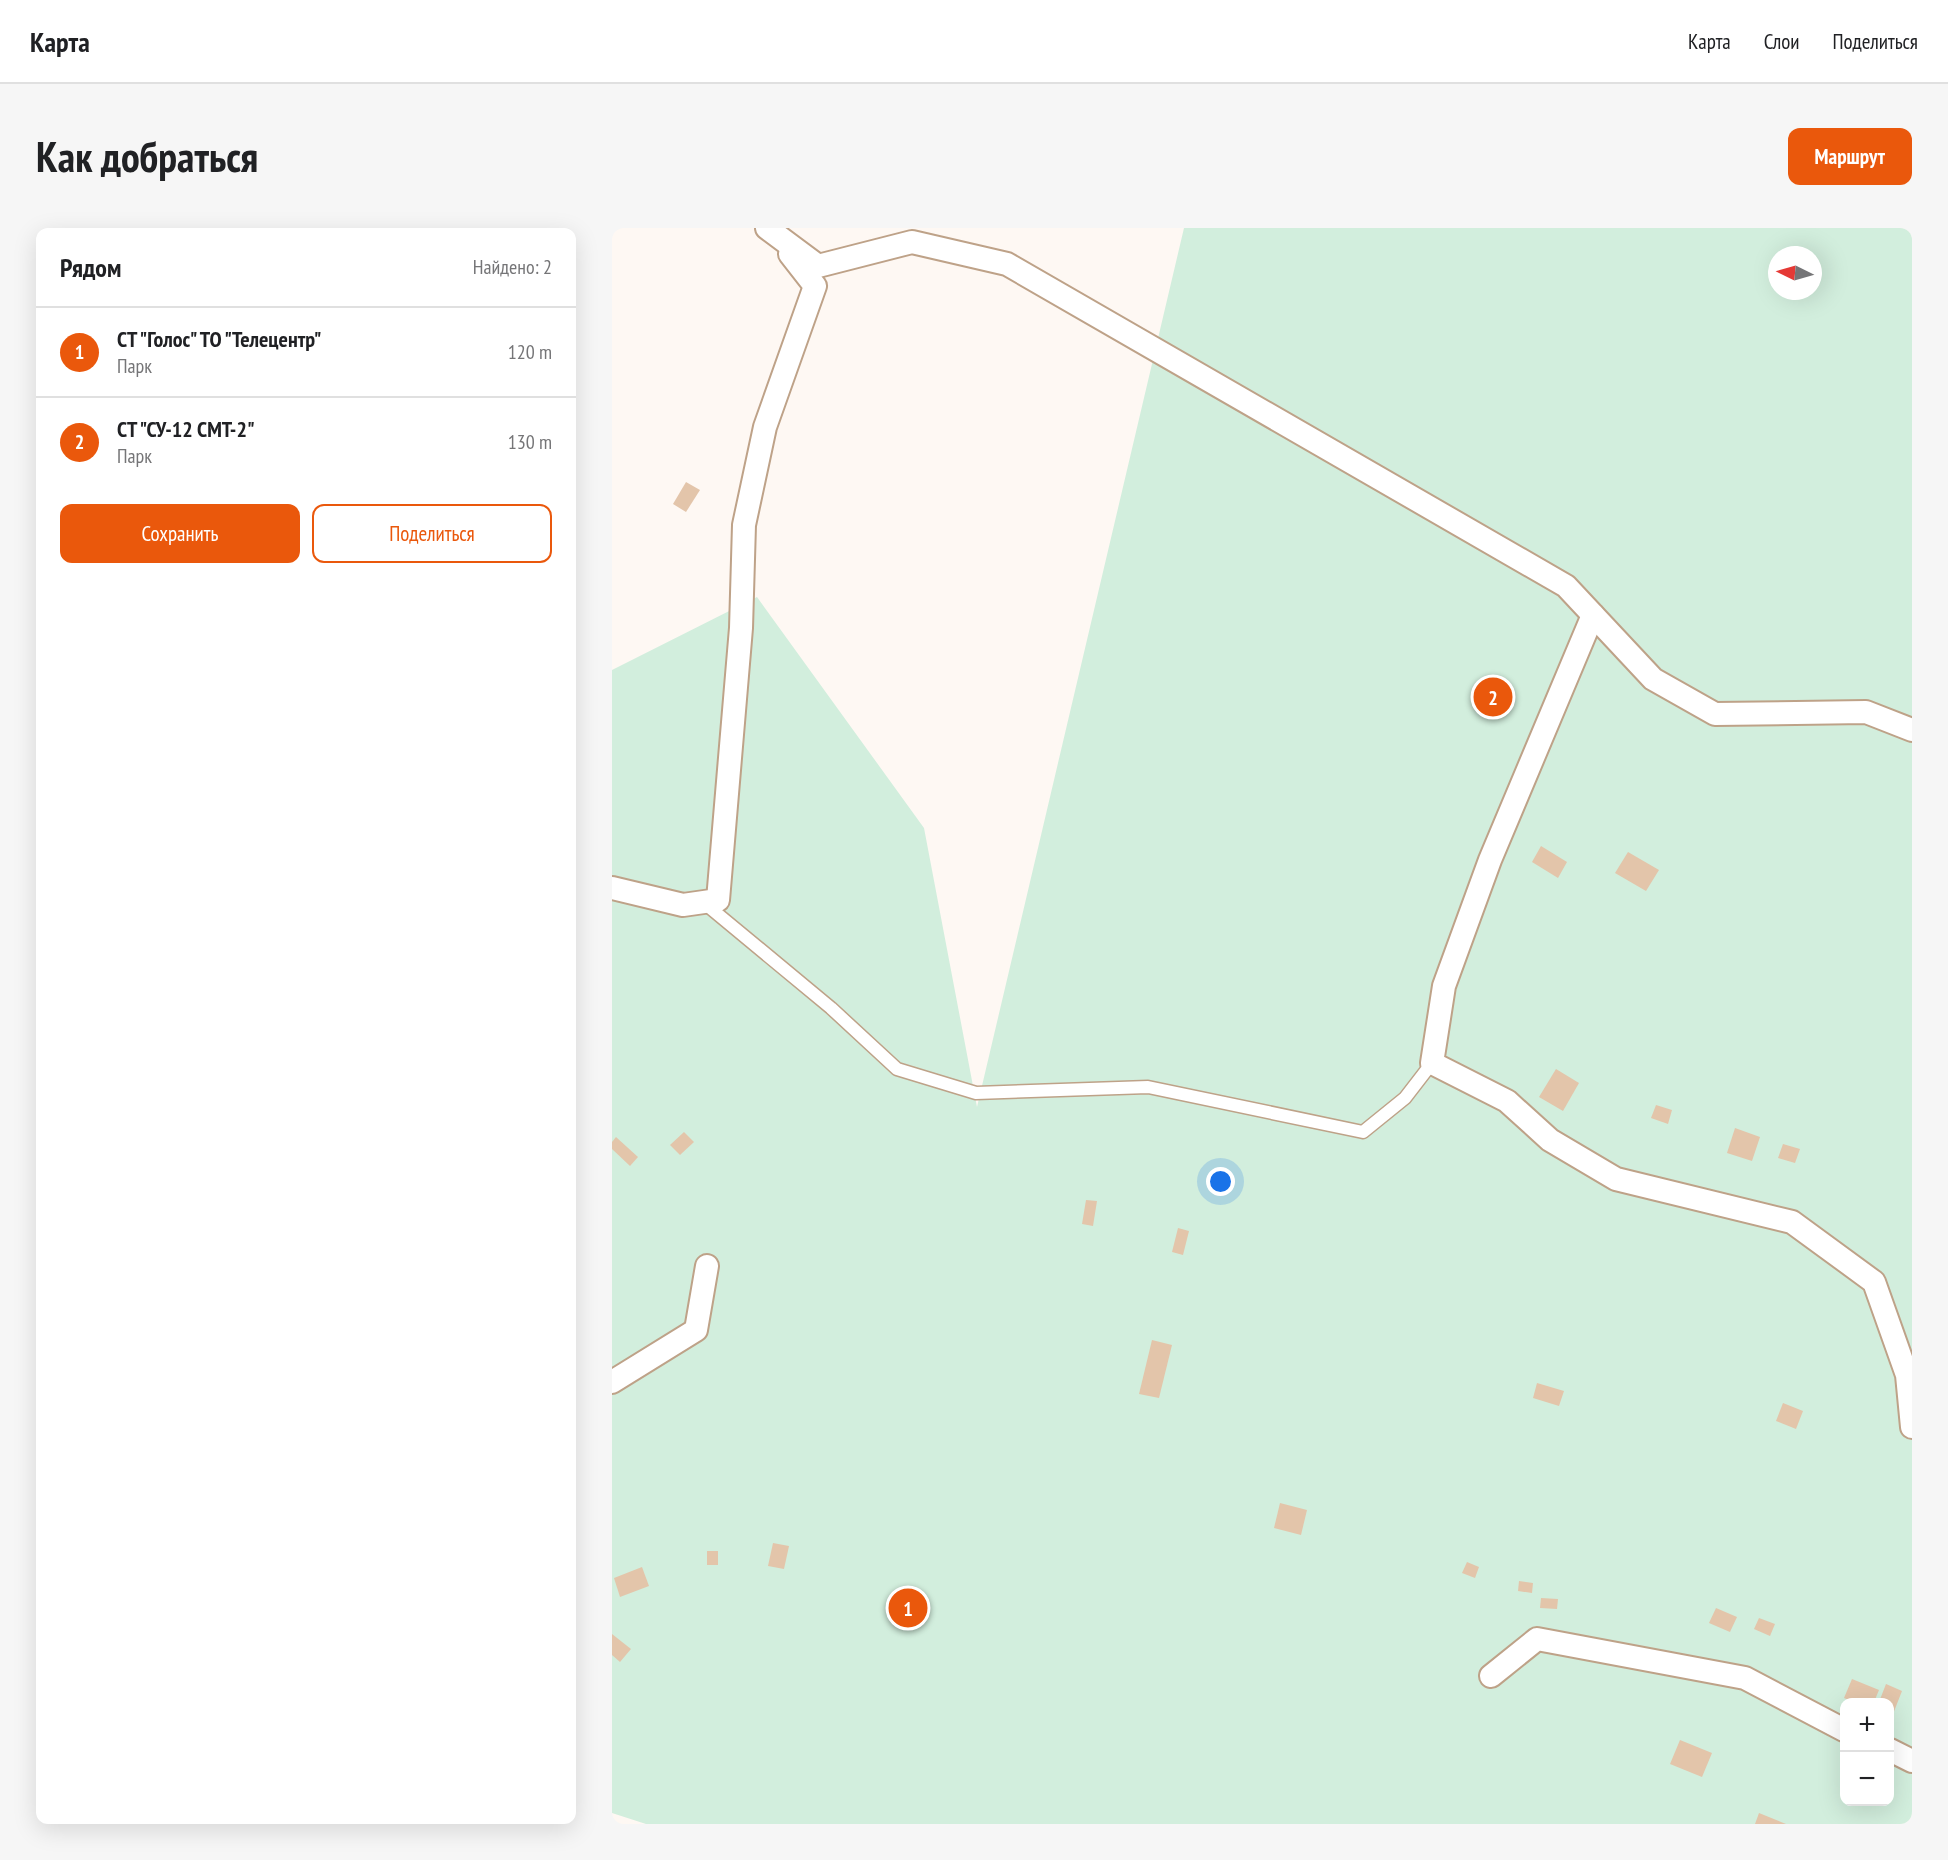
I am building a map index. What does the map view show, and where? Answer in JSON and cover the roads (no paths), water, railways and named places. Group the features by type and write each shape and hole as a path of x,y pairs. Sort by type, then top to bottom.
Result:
{"street":[{"path":"771,231 818,266 912,243 1007,264 1566,586 1653,679 1715,714 1866,712 1912,730"},
{"path":"612,888 683,905 718,900 741,628 744,525 765,427 815,286 771,231"},
{"path":"1593,615 1490,860 1444,986 1432,1064 1507,1101 1550,1140 1616,1179 1792,1222 1874,1282 1906,1375 1912,1427"},
{"path":"612,1382 696,1330 707,1266"},
{"path":"1491,1676 1537,1639 1745,1678 1840,1727"},
{"path":"1894,1752 1912,1761"}],"lane":[{"path":"703,902 831,1008 897,1069 976,1093 1148,1087 1363,1132 1405,1098 1432,1064"}],"place":[{"name":"СТ \"СУ-12 СМТ-2\"","path":"1493,697"},
{"name":"СТ \"Голос\" ТО \"Телецентр\"","path":"908,1608"}]}
